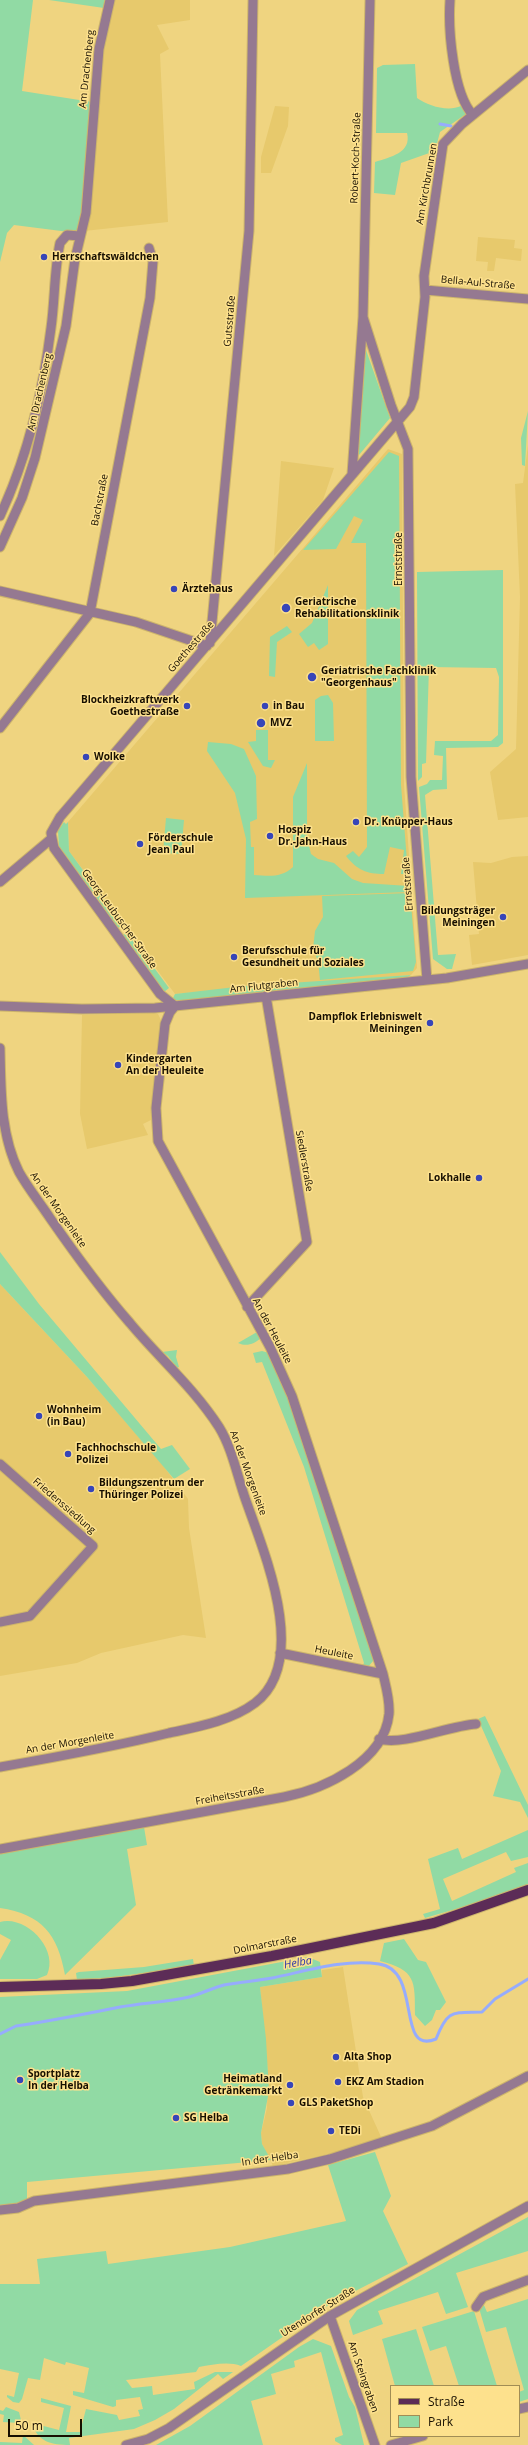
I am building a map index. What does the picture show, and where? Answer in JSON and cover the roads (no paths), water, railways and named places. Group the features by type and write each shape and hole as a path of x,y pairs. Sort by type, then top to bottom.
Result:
{"main road":[{"name":"Dolmarstraße","path":"0,1987 101,1984 132,1981 257,1959 434,1923 528,1890"}],"street":[{"name":"Am Drachenberg","path":"0,547 22,498 44,424 66,326 80,236 86,213 99,49 110,0"},
{"name":"Gutsstraße","path":"208,644 249,231 253,0"},
{"name":"Robert-Koch-Straße","path":"352,474 363,317 370,0"},
{"path":"450,0 450,28 455,64 463,101 473,115"},
{"name":"Am Kirchbrunnen","path":"425,290 424,276 443,144 473,115 528,70"},
{"name":"Am Drachenberg","path":"0,516 11,490 38,399 51,328 60,243 67,235 80,236"},
{"name":"Bachstraße","path":"0,728 90,613 150,298 153,261 149,248"},
{"path":"397,420 410,407 414,397 425,290"},
{"name":"Bella-Aul-Straße","path":"425,290 528,299"},
{"name":"Robert-Koch-Straße","path":"363,317 397,420"},
{"name":"Goethestraße","path":"51,839 53,826 60,817 397,420"},
{"name":"Ernststraße","path":"397,420 408,449 411,777 428,980"},
{"path":"0,590 90,613 136,622 208,644"},
{"path":"0,882 51,839"},
{"name":"Georg-Leubuscher-Straße","path":"51,839 54,848 160,994 175,1006"},
{"name":"Am Flutgraben","path":"0,1006 82,1009 175,1006 428,980 528,964"},
{"name":"Siedlerstraße","path":"247,1307 307,1242 266,996"},
{"name":"An der Heuleite","path":"175,1006 170,1012 165,1024 156,1108 158,1141 270,1347 292,1396 383,1674"},
{"name":"An der Morgenleite","path":"0,1048 2,1119 13,1160 19,1172 63,1237 108,1296 191,1390 222,1432 270,1567 278,1602 280,1653 275,1674 268,1690 250,1706 231,1715 196,1727 112,1747 0,1767"},
{"name":"Friedenssiedlung","path":"0,1464 93,1546 30,1616 0,1622"},
{"name":"Heuleite","path":"280,1653 383,1674"},
{"name":"Freiheitsstraße","path":"0,1850 301,1794 344,1774 366,1756 379,1739 389,1714 389,1701 383,1674"},
{"path":"379,1739 400,1741 459,1726 476,1724"},
{"name":"In der Helba","path":"0,2210 18,2208 34,2201 288,2169 330,2159 432,2126 528,2076"},
{"name":"Utendorfer Straße","path":"126,2445 148,2439 175,2425 330,2316 528,2206"},
{"path":"476,2307 483,2296 528,2280"},
{"name":"Am Steingraben","path":"330,2316 375,2445"},
{"path":"391,2445 419,2437"}],"waterway":[{"path":"440,124 451,126"},
{"name":"Helba","path":"0,2034 16,2026 120,2007 181,1999 224,1985 272,1978 339,1964 366,1963 379,1964 392,1970 401,1981 416,2035 424,2041 436,2039 444,2022 452,2015 464,2012 482,2012 495,1999 528,1979"}],"place":[{"name":"Herrschaftswäldchen","path":"44,257"},
{"name":"Ärztehaus","path":"174,589"},
{"name":"Geriatrische Rehabilitationsklinik","path":"286,608"},
{"name":"Geriatrische Fachklinik \"Georgenhaus\"","path":"312,677"},
{"name":"Blockheizkraftwerk Goethestraße","path":"187,706"},
{"name":"in Bau","path":"265,706"},
{"name":"MVZ","path":"261,723"},
{"name":"Wolke","path":"86,757"},
{"name":"Dr. Knüpper-Haus","path":"356,822"},
{"name":"Hospiz Dr.-Jahn-Haus","path":"270,836"},
{"name":"Förderschule Jean Paul","path":"140,844"},
{"name":"Bildungsträger Meiningen","path":"503,917"},
{"name":"Berufsschule für Gesundheit und Soziales","path":"234,957"},
{"name":"Dampflok Erlebniswelt Meiningen","path":"430,1023"},
{"name":"Kindergarten An der Heuleite","path":"118,1065"},
{"name":"Lokhalle","path":"479,1178"},
{"name":"Wohnheim (in Bau)","path":"39,1416"},
{"name":"Fachhochschule Polizei","path":"68,1454"},
{"name":"Bildungszentrum der Thüringer Polizei","path":"91,1489"},
{"name":"Alta Shop","path":"336,2057"},
{"name":"Sportplatz In der Helba","path":"20,2080"},
{"name":"EKZ Am Stadion","path":"338,2082"},
{"name":"Heimatland Getränkemarkt","path":"290,2085"},
{"name":"GLS PaketShop","path":"291,2103"},
{"name":"SG Helba","path":"176,2118"},
{"name":"TEDi","path":"331,2131"}]}
